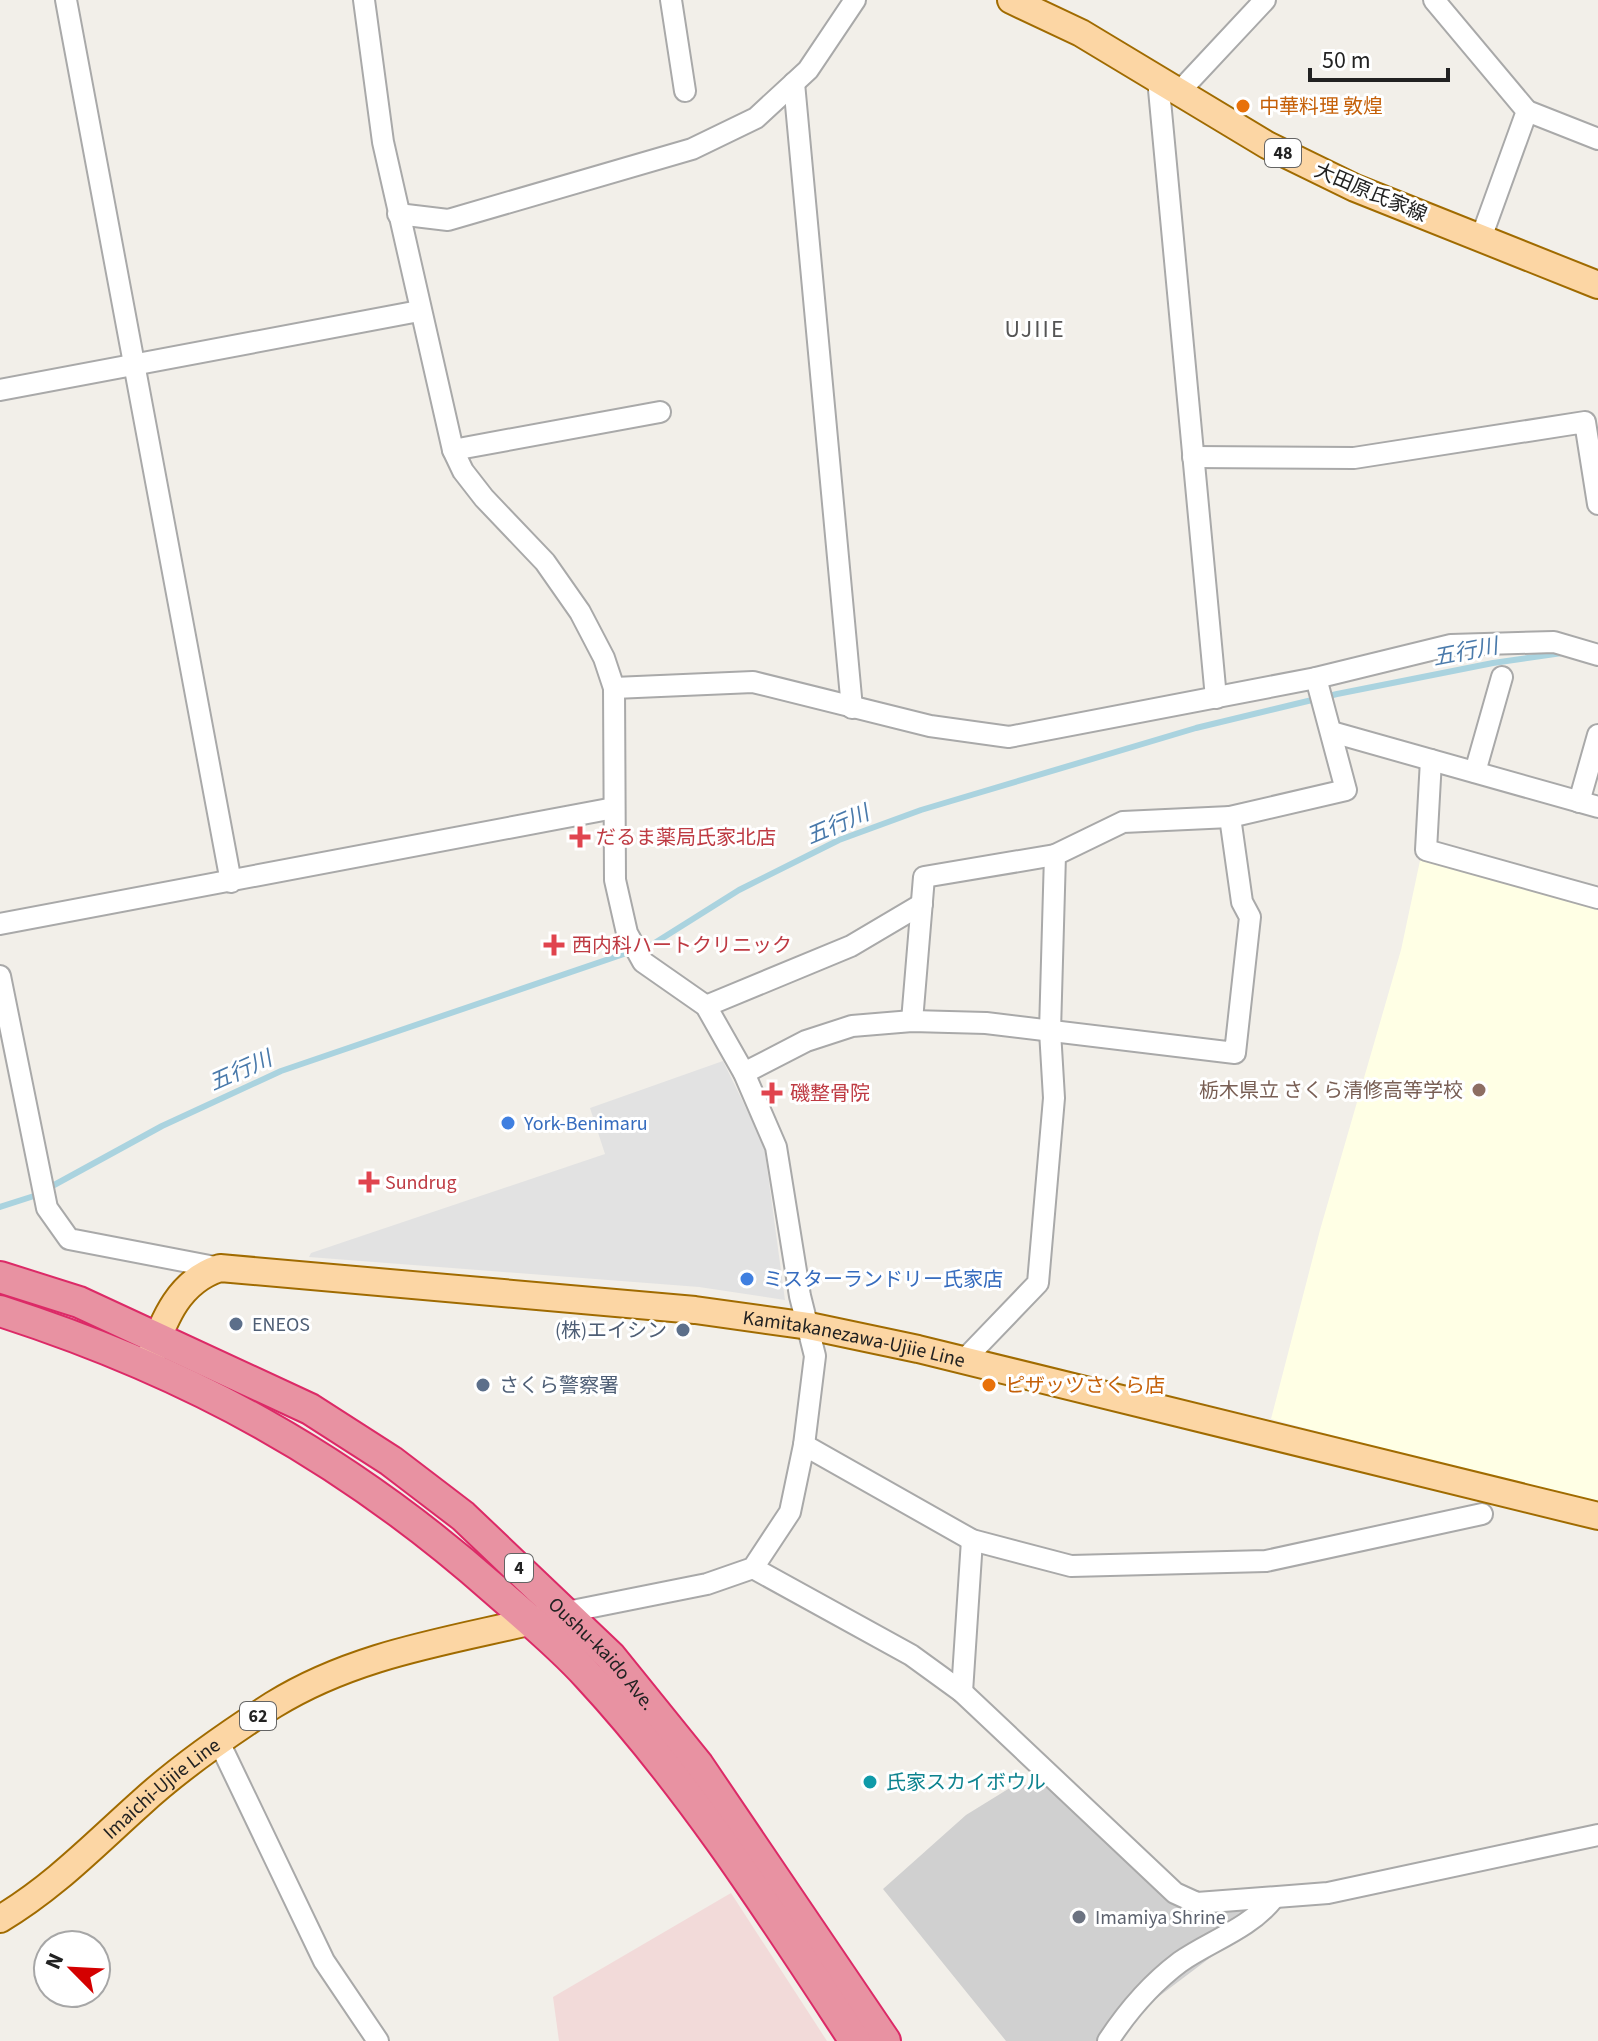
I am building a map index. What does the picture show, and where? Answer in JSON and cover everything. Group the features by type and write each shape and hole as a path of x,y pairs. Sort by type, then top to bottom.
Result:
{"highway":[{"name":"Oushu-kaido Ave.","path":"0,1277 79,1302 310,1409 391,1461 463,1516 610,1656 698,1765 885,2041"},
{"name":"Oushu-kaido Ave.","path":"0,1311 67,1333 146,1366 270,1426 369,1488 440,1542 531,1621 588,1676 677,1783 780,1927 855,2041"}],"main road":[{"name":"大田原氏家線","path":"1011,0 1081,33 1267,145 1343,182 1598,285"},
{"name":"Kamitakanezawa-Ujiie Line","path":"220,1268 546,1295 809,1326 964,1360 1598,1516"},
{"path":"146,1366 175,1302 187,1286 203,1274 220,1268"},
{"name":"Imaichi-Ujiie Line","path":"0,1919 74,1867 143,1801 219,1742 275,1704 365,1662 411,1647 567,1612"}],"street":[{"path":"66,0 231,882"},
{"path":"364,0 383,142 453,450 463,471 545,562 580,612 604,658 614,688 615,880 627,933 643,962 706,1006 744,1073 776,1147 800,1296 815,1356 804,1445 790,1512 753,1568 707,1584 567,1612"},
{"path":"671,0 685,91"},
{"path":"398,214 448,220 692,149 756,118 816,60 855,0"},
{"path":"1216,698 1193,457 1168,86 1265,0"},
{"path":"1434,0 1527,111 1598,139"},
{"path":"794,83 852,708"},
{"path":"1481,238 1527,111"},
{"path":"0,390 419,311"},
{"path":"453,450 660,412"},
{"path":"1193,457 1354,458 1585,422 1598,504"},
{"path":"614,688 753,682 930,726 1009,737 1316,678 1451,645 1554,642 1598,655"},
{"path":"1475,772 1502,677"},
{"path":"912,1021 924,877 1055,855 1123,822 1230,817 1346,790 1316,678"},
{"path":"1332,732 1588,804 1598,735"},
{"path":"1431,760 1426,850 1598,898"},
{"path":"0,924 614,808"},
{"path":"744,1073 806,1041 836,1031 912,1021 986,1023 1235,1053 1250,917 1242,902 1230,817"},
{"path":"964,1360 1038,1283 1054,1098 1050,1031 1055,855"},
{"path":"706,1006 851,946 922,904"},
{"path":"0,976 47,1208 69,1239 220,1268"},
{"path":"804,1445 972,1540 1071,1566 1266,1561 1482,1514"},
{"path":"962,1692 972,1540"},
{"path":"753,1568 911,1655 962,1692 1175,1893 1197,1903 1273,1899 1413,1877 1598,1835"},
{"path":"219,1742 324,1961 378,2041"},
{"path":"1108,2041 1144,1995 1179,1963 1262,1913 1273,1899"}],"shaded area":[{"name":"栃木県立 さくら清修高等学校","path":"1421,856 1598,906 1598,1506 1271,1419 1320,1230 1401,950"},
{"path":"723,1061 764,1145 785,1300 699,1287 309,1257 311,1253 605,1154 590,1108"},
{"name":"Imamiya Shrine","path":"1045,1783 1170,1899 1250,1906 1252,1926 1125,2022 1112,2041 1006,2041 883,1889 966,1815 1013,1786"},
{"path":"731,1893 827,2041 559,2041 553,1997"}],"waterway":[{"name":"五行川","path":"0,1207 34,1196 162,1126 281,1071 653,944 739,890 839,840 921,810 1196,728 1337,694 1493,663 1562,653"}],"place":[{"name":"中華料理 敦煌","path":"1243,106"},
{"name":"だるま薬局氏家北店","path":"580,837"},
{"name":"西内科ハートクリニック","path":"554,945"},
{"name":"栃木県立 さくら清修高等学校","path":"1479,1090"},
{"name":"磯整骨院","path":"772,1093"},
{"name":"York-Benimaru","path":"508,1123"},
{"name":"Sundrug","path":"369,1182"},
{"name":"ミスターランドリー氏家店","path":"747,1279"},
{"name":"ENEOS","path":"236,1324"},
{"name":"(株)エイシン","path":"683,1330"},
{"name":"さくら警察署","path":"483,1385"},
{"name":"ピザッツさくら店","path":"989,1385"},
{"name":"氏家スカイボウル","path":"870,1782"},
{"name":"Imamiya Shrine","path":"1079,1917"}],"district":[{"name":"UJIIE","path":"1035,329"}]}
